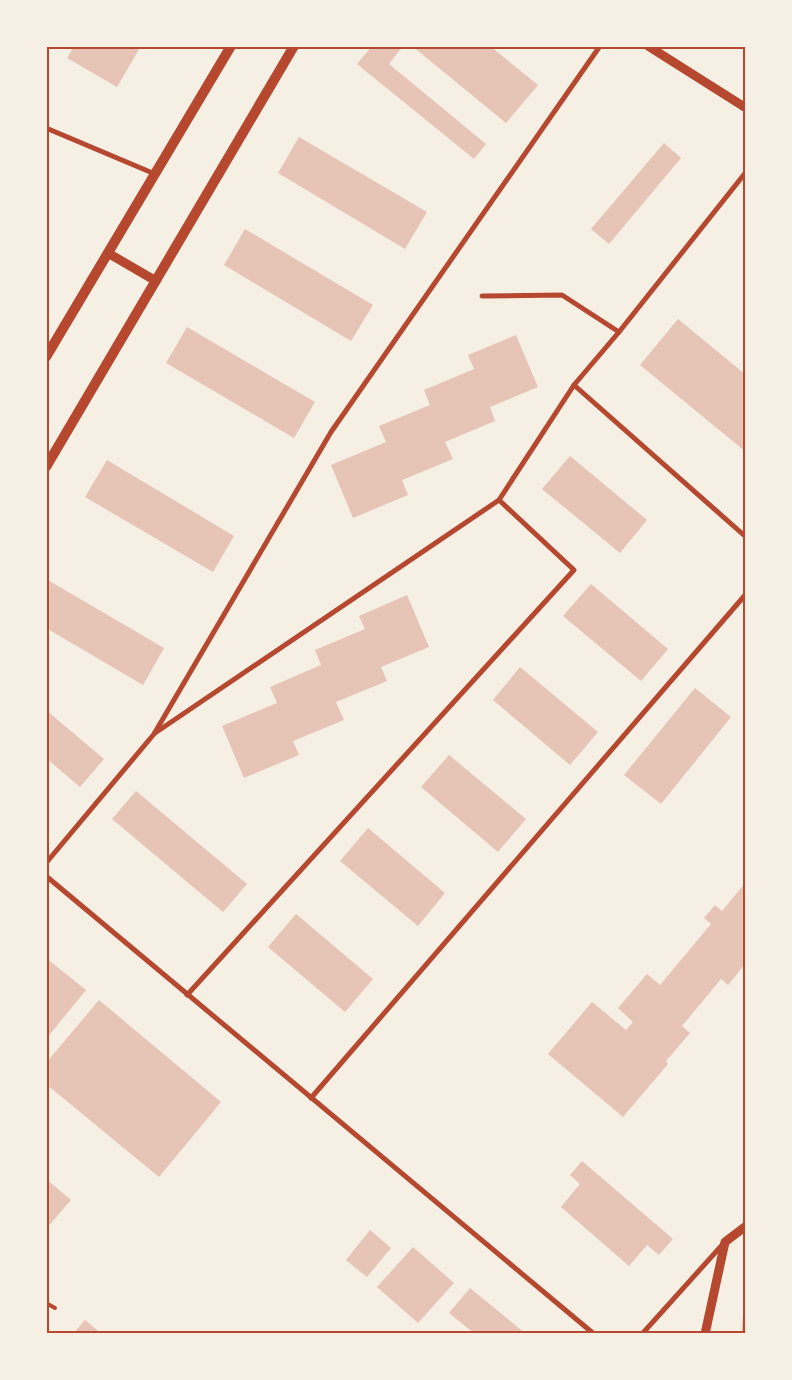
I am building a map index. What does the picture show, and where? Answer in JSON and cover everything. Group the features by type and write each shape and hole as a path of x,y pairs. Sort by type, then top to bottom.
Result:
{"main road":[{"path":"46,357 231,46"},
{"path":"46,467 294,46"}],"street":[{"path":"46,863 154,734 331,432 600,46"},
{"path":"648,46 746,108"},
{"path":"46,128 155,174"},
{"path":"154,734 499,500 574,385 619,332 746,172"},
{"path":"108,253 156,281"},
{"path":"482,296 562,295 619,332"},
{"path":"574,385 746,537"},
{"path":"187,995 574,570 499,500"},
{"path":"311,1098 746,594"},
{"path":"46,876 594,1334"},
{"path":"642,1334 725,1242 746,1226"},
{"path":"705,1334 725,1242"}],"lane":[{"path":"46,1303 55,1308"}],"building":[{"path":"74,46 141,46 117,87 67,58"},
{"path":"372,46 403,46 389,64 486,144 474,159 357,64"},
{"path":"412,46 490,46 538,85 506,123"},
{"path":"299,137 427,212 405,249 278,173"},
{"path":"664,143 681,158 609,244 591,229"},
{"path":"245,229 373,305 351,341 224,265"},
{"path":"678,319 746,375 746,452 640,365"},
{"path":"187,327 315,402 294,438 166,363"},
{"path":"516,335 538,387 490,407 495,421 445,442 453,459 402,480 408,495 353,518 331,465 386,442 379,426 430,405 424,390 474,369 468,355"},
{"path":"570,456 647,520 620,553 542,489"},
{"path":"107,460 234,536 213,572 85,497"},
{"path":"46,579 164,648 143,685 46,628"},
{"path":"591,584 668,649 641,681 563,616"},
{"path":"407,595 429,647 381,667 387,681 336,702 344,720 293,741 299,755 244,778 222,726 277,703 270,687 321,665 315,650 365,629 359,616"},
{"path":"520,667 598,732 570,765 493,700"},
{"path":"695,688 731,717 661,804 624,775"},
{"path":"46,710 104,759 80,787 46,758"},
{"path":"449,755 526,819 498,852 421,787"},
{"path":"136,791 247,884 223,912 112,819"},
{"path":"368,828 445,893 418,926 340,861"},
{"path":"746,882 746,963 728,985 721,979 682,1026 690,1033 666,1061 668,1064 623,1117 548,1054 592,1002 626,1030 633,1022 618,1008 647,974 660,985 711,924 704,918 715,905 722,911"},
{"path":"296,914 373,979 345,1012 268,947"},
{"path":"46,958 86,990 46,1039"},
{"path":"99,1000 221,1102 159,1177 46,1084 46,1063"},
{"path":"582,1161 673,1239 659,1255 647,1245 629,1266 561,1207 580,1184 570,1175"},
{"path":"46,1179 71,1200 46,1229"},
{"path":"370,1230 391,1248 367,1277 346,1260"},
{"path":"413,1247 454,1283 418,1323 377,1287"},
{"path":"470,1288 526,1334 475,1334 449,1313"},
{"path":"744,1304 746,1334 741,1334"},
{"path":"85,1320 102,1334 73,1334"}]}
